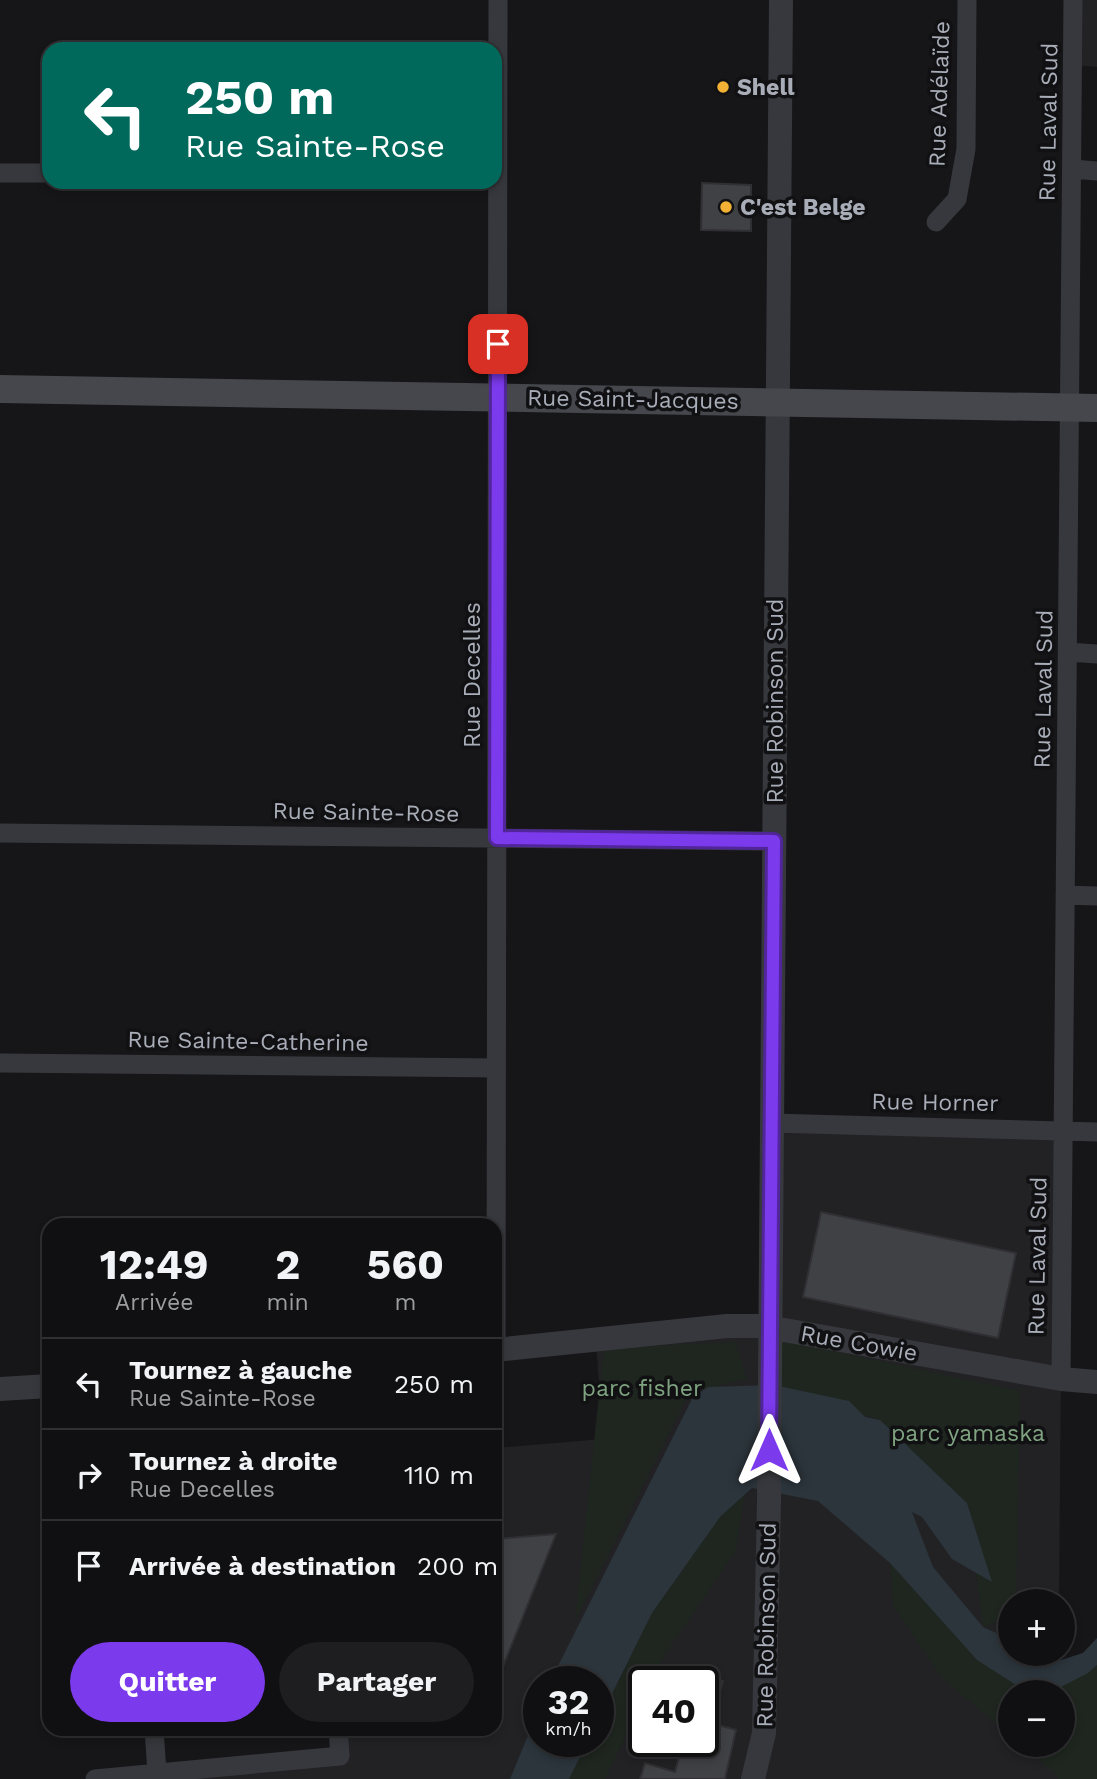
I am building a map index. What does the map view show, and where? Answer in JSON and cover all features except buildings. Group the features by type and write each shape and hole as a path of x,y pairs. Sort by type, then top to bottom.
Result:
{"main road":[{"name":"Rue Saint-Jacques","path":"0,389 1083,407"}],"street":[{"name":"Rue Decelles","path":"498,0 498,42"},
{"name":"Rue Robinson Sud","path":"753,1779 764,1733 769,1502 781,0"},
{"name":"Rue Adélaïde","path":"936,222 957,199 966,149 967,0"},
{"name":"Rue Laval Sud","path":"1061,1379 1068,652 1083,407 1072,169 1073,0"},
{"path":"1072,169 1097,171"},
{"path":"0,173 42,173"},
{"name":"Rue Decelles","path":"495,1218 498,189"},
{"path":"1068,652 1097,654"},
{"name":"Rue Sainte-Rose","path":"0,833 774,841"},
{"path":"1065,895 1097,896"},
{"name":"Rue Sainte-Catherine","path":"0,1063 496,1068"},
{"name":"Rue Horner","path":"771,1123 1097,1132"},
{"name":"Rue Cowie","path":"502,1349 727,1326 769,1336 1097,1382"},
{"path":"0,1389 42,1386"},
{"path":"154,1736 157,1772"},
{"path":"95,1779 340,1756 339,1736"}],"shaded area":[{"path":"1073,0 1097,0 1097,67 1073,65"},
{"path":"771,1123 1063,1130 1059,1589 998,1589 998,1666 1075,1666 1075,1656 1083,1653 1097,1638 1097,1779 95,1779 340,1756 339,1736 502,1736 502,1447 603,1439 596,1341 769,1327"},
{"path":"774,1385 849,1401 865,1417 880,1420 967,1503 992,1582 952,1559 922,1517 912,1512 933,1567 983,1627 998,1634 998,1666 1075,1666 1075,1656 1083,1653 1097,1638 1097,1665 1074,1680 1008,1680 977,1660 890,1563 818,1501 752,1488 720,1517 652,1613 614,1690 614,1666 558,1666 693,1397 708,1387"},
{"path":"523,1748 523,1757 580,1757 569,1779 510,1779"}],"green space":[{"name":"parc yamaska","path":"780,1340 1020,1391 1016,1589 998,1589 998,1621 983,1627 967,1503 880,1420 782,1387"},
{"name":"parc fisher","path":"735,1342 747,1379 689,1393 575,1621 604,1348"},
{"path":"745,1495 735,1552 667,1651 660,1666 628,1666 628,1732 605,1779 569,1779 580,1757 614,1757 614,1690 652,1613 720,1517"},
{"path":"890,1563 977,1660 998,1662 998,1666 1028,1666 1088,1673 1097,1665 1097,1779 1057,1779 1058,1776 1035,1757 1075,1757 1075,1680 998,1680 998,1725 943,1679 893,1605"}],"place":[{"name":"Shell","path":"723,87"},
{"name":"C'est Belge","path":"726,207"}],"route":[{"path":"498,344 497,838 774,841 769,1450"}]}
